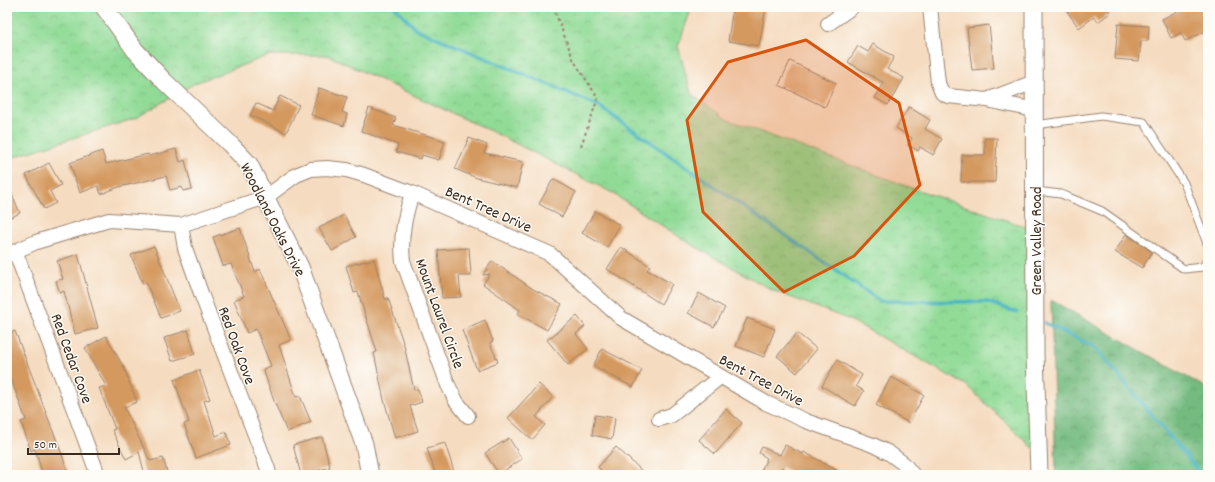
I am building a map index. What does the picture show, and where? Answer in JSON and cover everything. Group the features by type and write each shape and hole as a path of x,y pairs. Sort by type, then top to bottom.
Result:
{"street":[{"name":"Woodland Oaks Drive","path":"104,7 135,50 164,81 230,144 248,164 300,267 364,444 370,475"},
{"path":"828,24 852,7"},
{"path":"930,7 939,89 948,96 987,100 1035,118"},
{"name":"Green Valley Road","path":"1034,7 1035,353 1039,475"},
{"path":"987,100 1034,82"},
{"name":"Bent Tree Drive","path":"11,254 36,242 109,220 181,225 266,197 296,175 311,169 327,168 347,170 364,174 412,193 550,254 621,318 772,406 806,421 873,445 889,453 904,464 913,475"},
{"name":"Mount Laurel Circle","path":"412,193 402,230 401,247 403,261 448,385 456,402 468,416"},
{"name":"Red Oak Cove","path":"181,225 185,248 269,475"},
{"name":"Red Cedar Cove","path":"11,254 98,475"},
{"path":"659,419 672,415 720,377"}],"lane":[{"path":"1035,118 1101,116 1144,122 1184,183 1208,246"},
{"path":"1035,191 1061,194 1102,211 1184,269 1203,267 1208,258"}],"path":[{"path":"553,7 574,61 598,98 581,146"}],"highlighted area":[{"path":"806,40 899,103 920,185 854,256 784,292 703,212 687,120 728,62"}],"green space":[{"path":"7,7 692,7 678,46 691,94 726,119 912,188 1035,230 1038,453 966,385 850,320 772,290 689,243 609,191 497,134 327,55 270,55 195,83 136,118 7,159"},
{"path":"1051,300 1208,389 1208,475 1056,475"}],"building":[{"path":"733,7 766,7 759,46 728,41"},
{"path":"1064,7 1107,7 1110,13 1098,22 1094,17 1079,28"},
{"path":"1186,7 1208,7 1208,30 1185,41 1181,33 1171,38 1162,19"},
{"path":"1118,24 1149,26 1148,41 1141,41 1139,61 1115,59"},
{"path":"989,25 994,68 972,70 967,28"},
{"path":"873,44 894,57 887,69 904,78 888,105 875,98 884,83 848,62 858,46 868,52"},
{"path":"790,61 836,83 825,107 779,85"},
{"path":"319,88 347,97 342,112 347,114 344,126 311,115"},
{"path":"280,96 299,105 286,133 250,115 256,103 273,111"},
{"path":"909,107 930,120 925,129 942,139 933,155 920,147 918,151 908,145 912,138 896,128"},
{"path":"369,108 396,118 393,125 445,141 439,160 422,155 421,159 396,152 398,145 361,131"},
{"path":"469,138 487,145 484,153 523,162 517,188 477,178 455,169"},
{"path":"985,138 997,138 995,182 961,182 962,155 985,155"},
{"path":"176,149 180,162 185,160 192,189 183,191 182,187 170,190 166,176 119,187 101,194 98,186 80,193 70,163 102,151 106,164"},
{"path":"49,163 61,185 50,191 56,203 44,209 26,175"},
{"path":"553,179 576,192 562,217 539,204"},
{"path":"7,182 20,213 7,219"},
{"path":"595,211 620,225 607,247 582,233"},
{"path":"344,215 356,237 332,251 319,228"},
{"path":"240,228 255,272 260,269 291,340 279,345 296,397 300,396 311,422 287,432 263,369 271,366 256,329 247,333 234,300 244,296 231,264 223,266 213,237"},
{"path":"1126,234 1152,252 1142,268 1115,252"},
{"path":"154,246 180,311 161,318 146,282 143,284 131,255"},
{"path":"621,247 650,266 647,270 672,284 661,304 607,269"},
{"path":"469,248 471,276 459,276 461,297 442,298 438,250"},
{"path":"78,254 98,328 75,334 64,291 60,293 56,281 63,279 57,261"},
{"path":"374,259 385,299 388,298 404,345 414,390 418,389 422,402 410,406 418,431 395,438 384,400 374,353 377,352 358,292 354,293 346,266"},
{"path":"492,261 533,289 562,304 547,330 518,314 520,310 483,284 490,274 483,275"},
{"path":"699,293 725,308 714,327 688,313"},
{"path":"577,316 585,326 576,334 588,349 568,365 547,340"},
{"path":"747,318 775,329 764,357 736,346"},
{"path":"485,320 493,341 490,343 498,362 477,370 462,330"},
{"path":"188,330 195,354 172,361 164,338"},
{"path":"15,331 69,475 43,475 35,449 31,451 21,422 26,420 7,368 7,334"},
{"path":"797,333 817,349 797,373 777,356"},
{"path":"106,336 124,368 137,402 124,407 150,461 163,458 168,475 145,475 139,452 126,459 112,430 115,429 99,388 106,386 85,348"},
{"path":"602,349 642,370 633,387 593,366"},
{"path":"837,360 862,375 856,386 864,391 855,406 822,386"},
{"path":"199,370 210,399 204,401 216,436 226,432 231,445 196,458 184,424 189,422 174,380"},
{"path":"891,377 924,395 909,423 876,405"},
{"path":"539,384 553,397 536,417 545,425 532,440 508,418"},
{"path":"726,409 742,423 715,454 699,440"},
{"path":"595,415 615,418 612,439 592,435"},
{"path":"322,437 330,467 301,475 293,445"},
{"path":"509,438 522,459 499,474 485,453"},
{"path":"445,443 455,475 436,475 427,448"},
{"path":"785,445 803,454 804,452 845,475 797,475 782,467 779,475 759,475 767,458 759,453 762,447 780,455"},
{"path":"616,447 641,470 636,475 606,475 598,467"}],"waterway":[{"path":"395,7 416,29 597,105 880,301 987,302 1017,312"},
{"path":"1045,323 1095,347 1202,475"}]}
